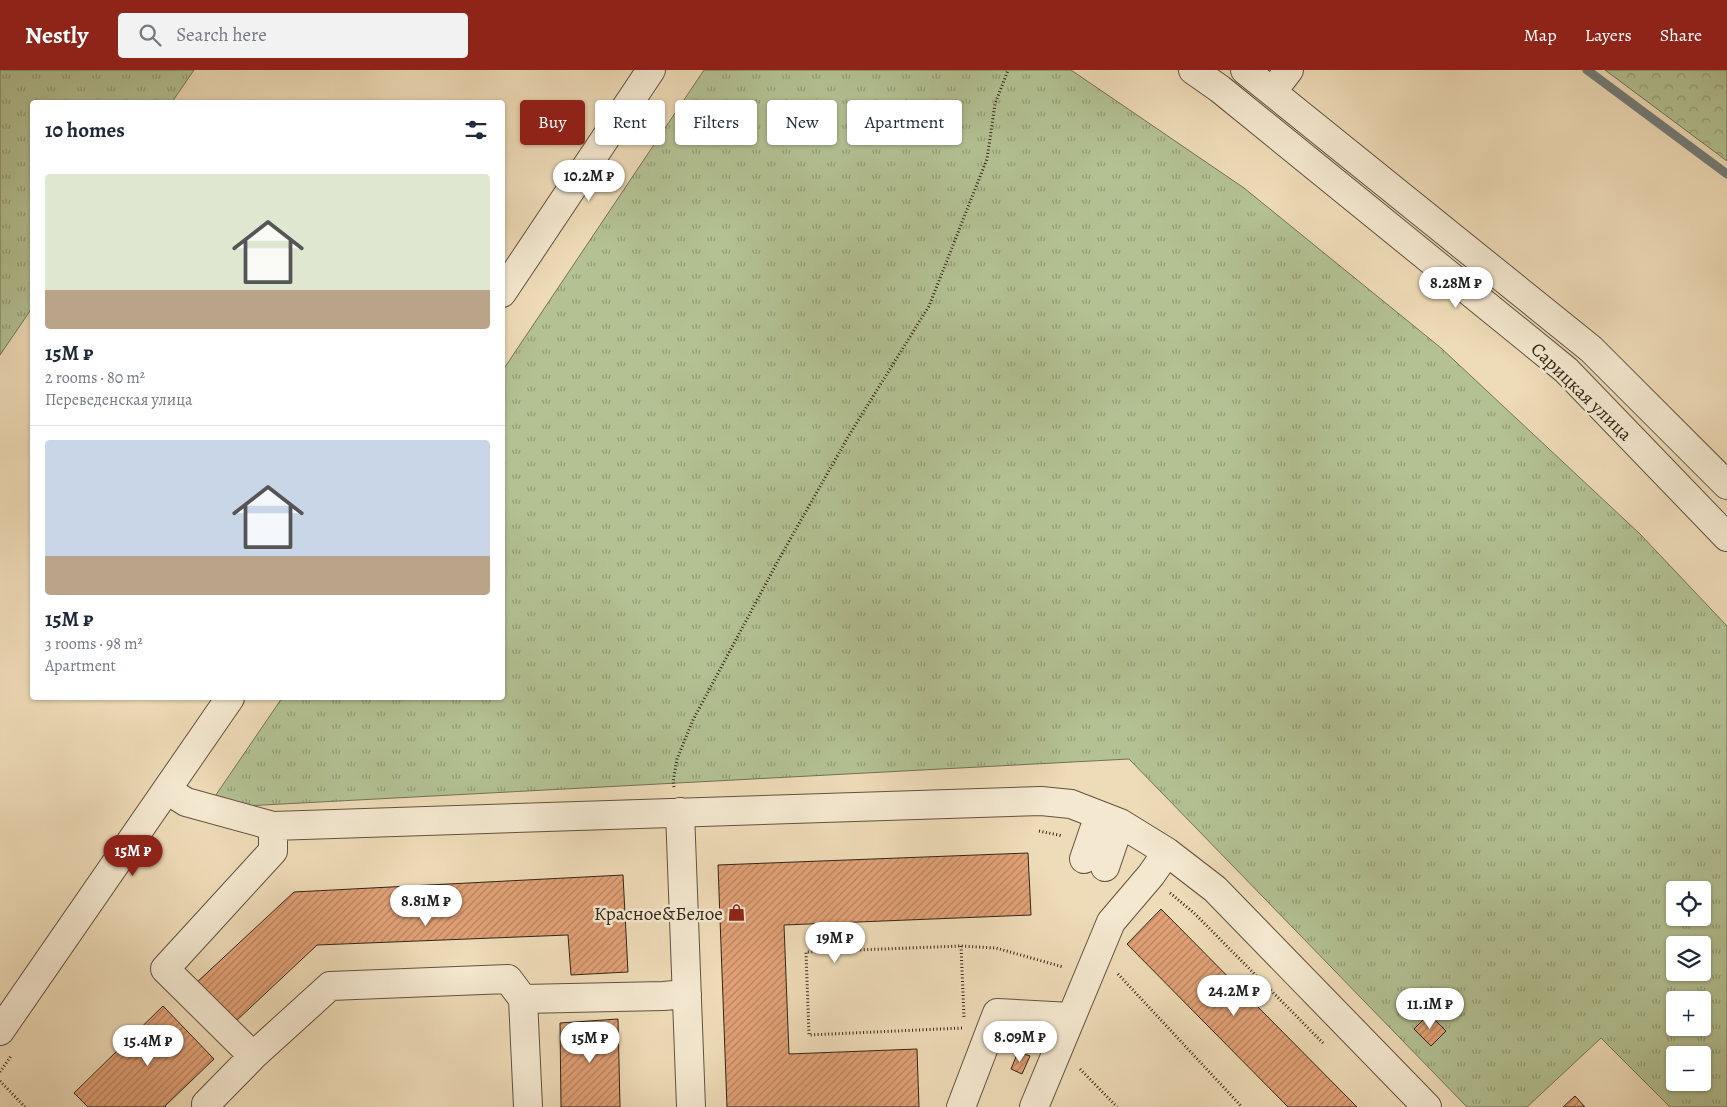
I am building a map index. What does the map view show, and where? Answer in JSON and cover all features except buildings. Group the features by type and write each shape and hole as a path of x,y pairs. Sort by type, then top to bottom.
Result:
{"street":[{"path":"505,289 651,70"},
{"name":"Сарицкая улица","path":"1193,70 1220,89 1566,370 1727,537"},
{"name":"Сарицкая улица","path":"1244,70 1591,349 1727,485"},
{"path":"1272,92 1289,70"},
{"path":"0,1031 229,700"},
{"path":"167,790 186,802 273,826 1041,801 1071,804 1109,819 1167,852 1215,889 1427,1107"},
{"path":"680,812 692,1107"},
{"path":"1092,856 1109,819"},
{"path":"253,1056 165,969 274,850 273,826"},
{"path":"1034,1107 1111,922 1151,875 1167,852"},
{"path":"209,1107 206,1104 253,1056 330,986 508,979 523,999 528,1107"},
{"path":"523,999 687,994"},
{"path":"961,1107 977,1030 997,1013 1071,1017"}],"path":[{"path":"680,812 673,782 677,759 693,720 779,559 848,437 929,306 987,159 995,104 1008,70"},
{"path":"1038,830 1092,856"},
{"path":"1151,875 1194,913 1324,1045"},
{"path":"962,946 977,1030 809,1035 806,952 962,946 996,948 1093,963 1242,1107"},
{"path":"1058,1047 1116,1107"},
{"path":"0,1081 25,1107"}],"green space":[{"path":"0,70 194,70 173,100 30,100 30,311 0,355"},
{"path":"704,70 1071,70 1244,188 1441,348 1640,534 1727,626 1727,1107 1670,1107 1601,1038 1527,1107 1467,1107 1129,759 207,808 281,700 505,700 505,367 654,145 665,145 665,128 675,113 675,145 757,145 757,100 684,100"},
{"path":"1605,70 1727,70 1727,161"}],"waterway":[{"path":"1587,70 1727,174"}],"place":[{"name":"Красное&Белое","path":"737,913"}]}
